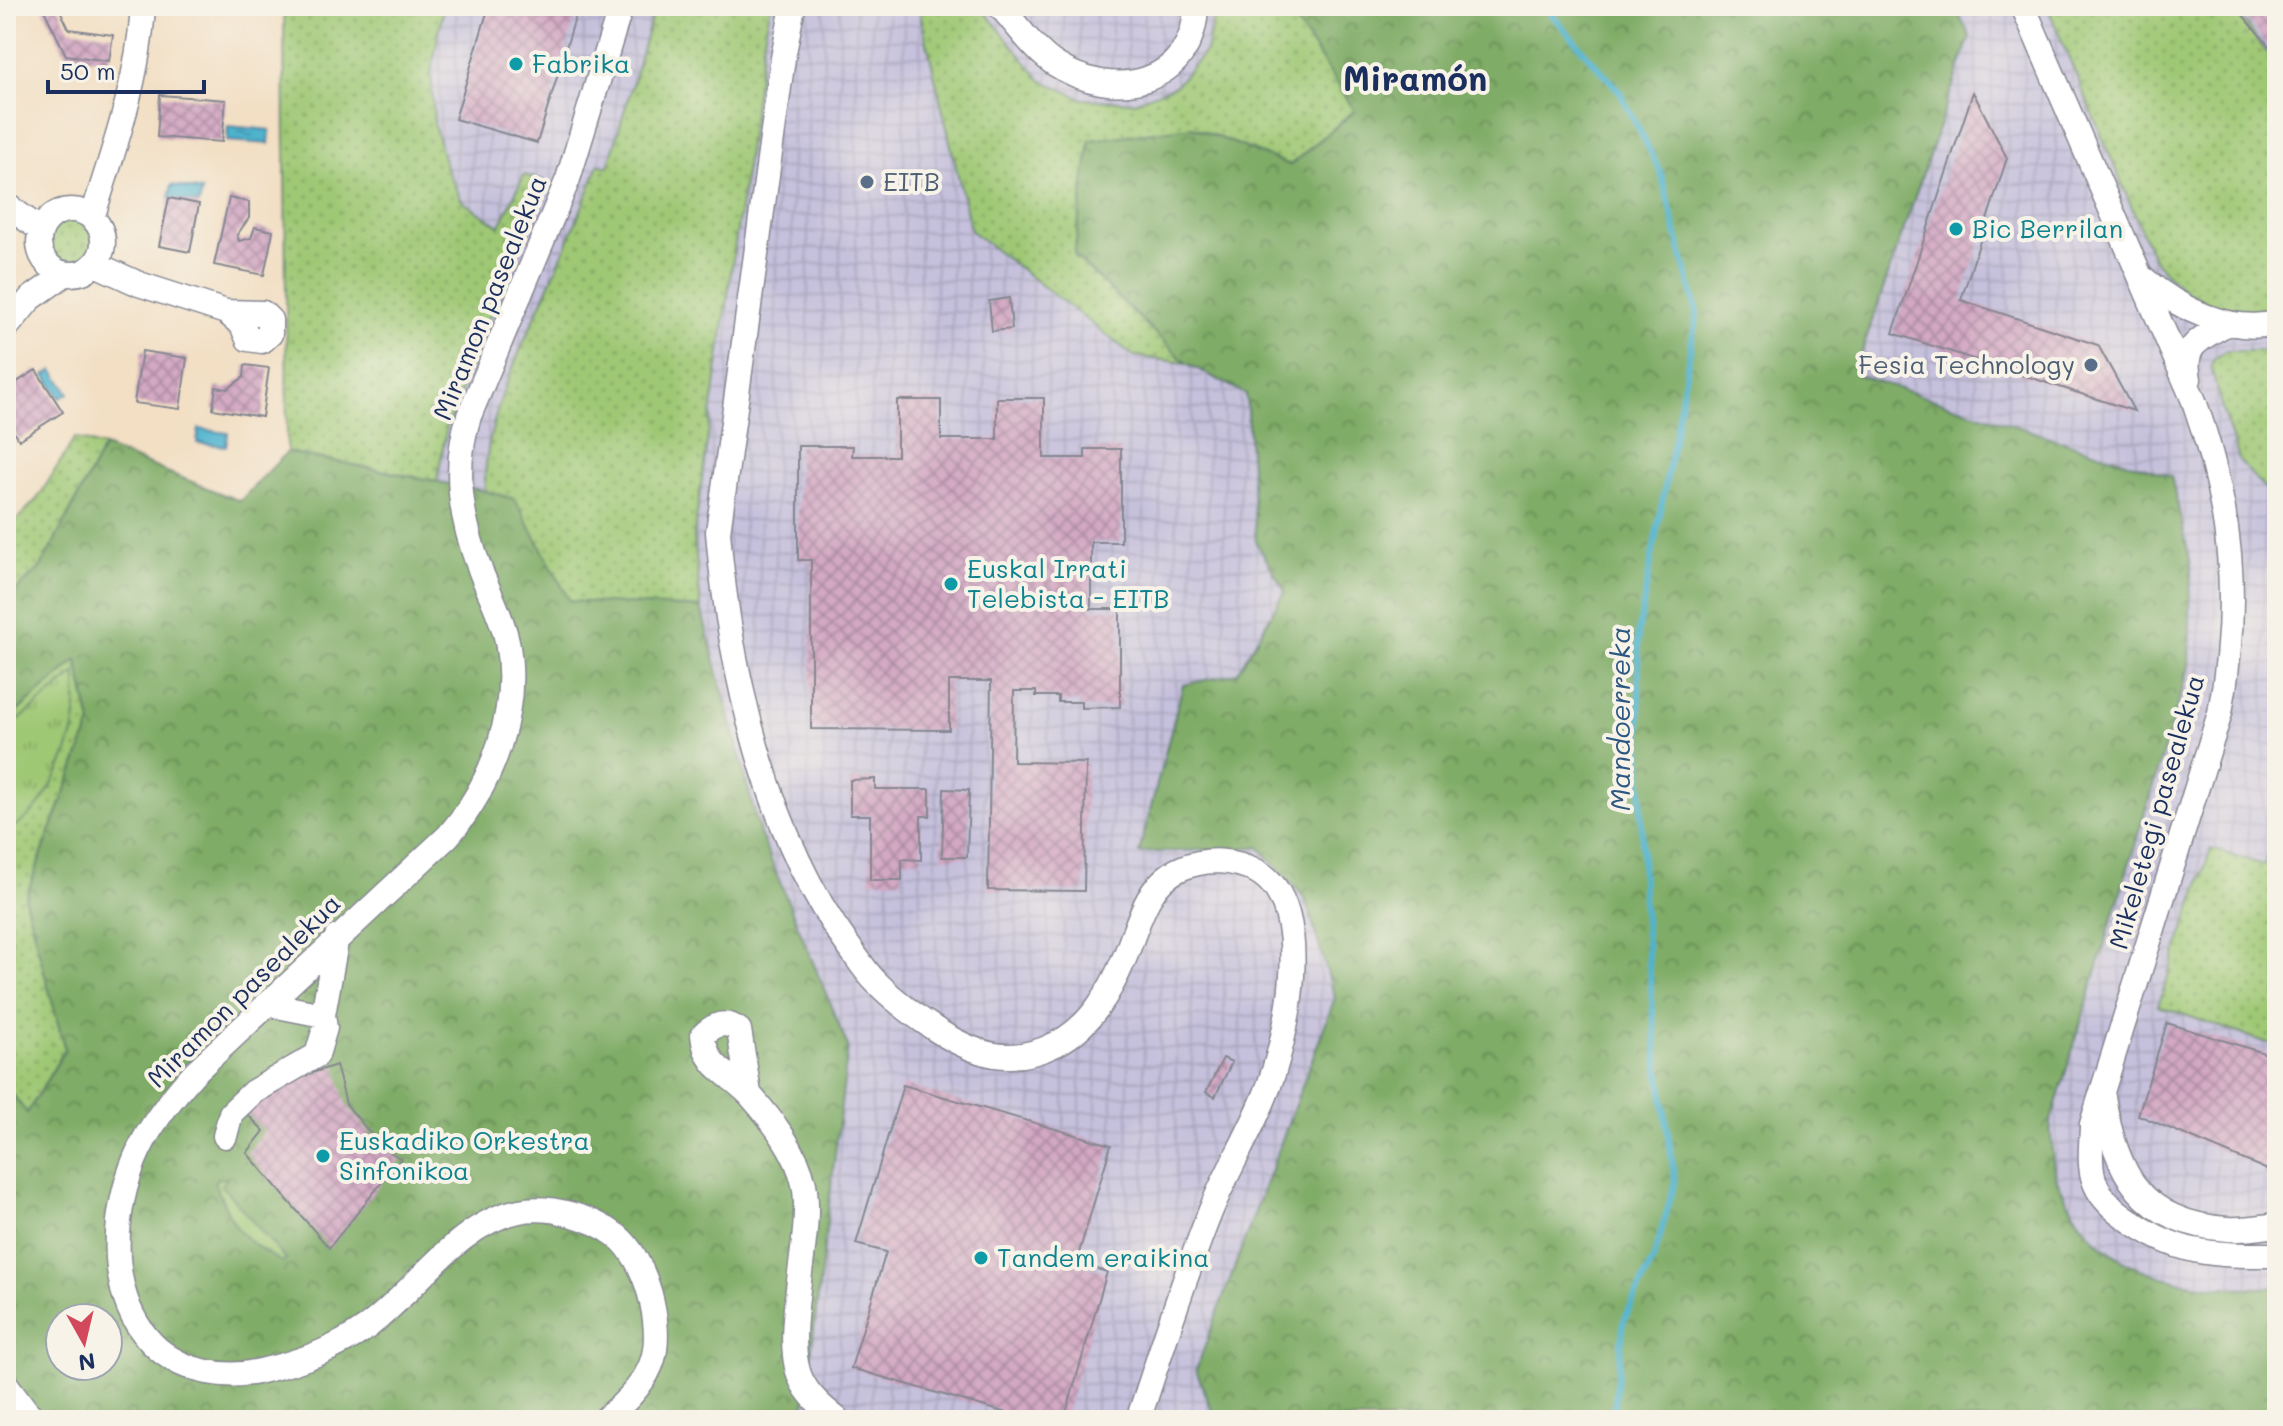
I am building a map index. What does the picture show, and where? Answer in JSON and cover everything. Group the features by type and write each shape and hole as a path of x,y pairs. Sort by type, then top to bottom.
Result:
{"street":[{"path":"92,218 126,104 143,6"},
{"name":"Miramon pasealekua","path":"604,1420 639,1384 653,1359 656,1322 650,1292 639,1267 619,1237 590,1221 558,1211 519,1211 483,1225 455,1243 405,1295 343,1343 303,1359 243,1375 211,1373 167,1356 149,1340 127,1304 120,1283 118,1259 121,1203 131,1164 140,1142 173,1096 456,827 480,791 503,732 510,666 507,641 466,526 459,456 475,402 568,179 621,6"},
{"path":"793,6 780,73 718,532 723,587 740,683 754,738 775,801 805,873 834,926 875,981 936,1030 963,1046 997,1057 1033,1054 1061,1042 1093,1014 1110,988 1153,891 1178,869 1199,863 1226,861 1246,866 1265,876 1280,896 1289,920 1294,954 1292,990 1267,1092 1211,1208 1138,1420"},
{"path":"1000,6 1054,63 1101,82 1124,84 1146,81 1181,57 1191,39 1196,6"},
{"name":"Mikeletegi pasealekua","path":"2023,6 2194,401 2211,448 2222,492 2230,546 2230,663 2209,753 2092,1124 2094,1180 2109,1205 2165,1243 2190,1250 2234,1255 2277,1255"},
{"path":"6,205 41,230"},
{"path":"67,210 82,212 92,218 103,237 103,248 95,264 76,274 65,274 49,266 39,247 41,230 47,220 67,210"},
{"path":"30,299 42,257"},
{"path":"95,264 139,284 239,317"},
{"path":"6,328 30,299 65,274"},
{"name":"Mikeletegi pasealekua","path":"2139,275 2183,308 2227,323 2277,323"},
{"path":"2194,401 2186,359 2192,347 2227,323"},
{"path":"225,1136 231,1113 253,1092 317,1055 325,1028 323,1015 337,937"},
{"path":"267,1004 323,1015"},
{"name":"Mikeletegi pasealekua","path":"2102,1087 2115,1150 2122,1169 2141,1196 2168,1215 2189,1222 2227,1229 2277,1225"},
{"path":"749,1093 797,1161 804,1186 805,1219 794,1339 796,1365 804,1385 838,1420"},
{"path":"6,1384 36,1420"}],"shaded area":[{"path":"284,6 923,6 920,14 971,231 1134,356 1186,363 1246,393 1256,542 1285,591 1139,852 1259,847 1305,898 1335,998 1196,1370 1216,1420 803,1420 848,1047 760,834 570,602 515,499 287,452"},
{"path":"980,6 1216,6 1206,51 1175,86 1134,102 1083,99 1041,80"},
{"path":"1955,6 2277,6 2277,1287 2245,1289 2203,1286 2159,1277 2128,1264 2101,1246 2076,1219 2055,1174 2050,1124 1854,375 1970,36"}],"green space":[{"path":"284,6 444,6 431,73 434,123 445,165 462,201 500,226 524,175 543,180 447,427 437,481 287,452"},
{"path":"655,6 771,6 694,536 701,608 570,602 515,499 485,491 490,438 505,387 599,164 608,167"},
{"path":"923,6 980,6 1041,80 1083,99 1134,102 1175,86 1206,51 1216,6 1286,6 1355,110 1290,165 1192,127 1074,255 1186,363 1134,356 971,231 920,13"},
{"path":"1286,6 1955,6 1970,36 1854,374 2171,476 2191,564 2189,667 2050,1124 2053,1161 2059,1184 2084,1227 2105,1248 2130,1264 2187,1283 2217,1287 2277,1287 2277,1420 1216,1420 1196,1370 1335,998 1305,898 1259,847 1139,853 1183,685 1237,673 1285,591 1256,542 1246,394 1186,363 1074,255 1090,140 1192,127 1290,165 1355,111"},
{"path":"2047,6 2232,6 2277,66 2277,198 2273,203 2277,206 2277,308 2238,309 2207,302 2180,286 2153,258"},
{"path":"71,220 86,227 93,242 86,257 71,264 56,257 49,242 56,227"},
{"path":"2226,351 2277,351 2277,502 2240,462 2220,403 2211,366 2214,359"},
{"path":"75,438 104,447 41,567 6,600 6,531 38,498"},
{"path":"104,447 240,501 287,452 515,499 570,601 701,608 760,834 848,1047 803,1420 6,1420 6,1086 27,1113 65,1050 25,899 91,723 77,660 6,721 6,600 41,567"},
{"path":"77,660 91,723 25,899 65,1049 27,1114 6,1086 6,721"},
{"path":"76,673 75,723 60,769 30,814 19,824 6,829 6,731"},
{"path":"2272,843 2277,845 2277,1046 2158,1006 2211,849 2264,865"},
{"path":"218,1178 226,1179 221,1185 286,1260 282,1262 267,1253 239,1230 214,1182"}],"water":[{"path":"228,126 270,130 269,144 227,141"},
{"path":"172,185 202,191 199,204 169,198"},
{"path":"53,370 69,393 60,398 45,375"},
{"path":"199,429 228,433 226,446 197,443"}],"building":[{"path":"42,6 58,6 69,29 113,35 109,61 66,55"},
{"name":"Fabrika","path":"489,6 578,8 537,143 455,119"},
{"path":"2235,6 2277,6 2277,52 2275,53"},
{"name":"Bic Berrilan","path":"1973,92 2007,158 1961,300 2098,345 2134,411 1893,333"},
{"path":"160,95 226,100 222,142 157,137"},
{"path":"169,198 199,204 190,252 159,246"},
{"path":"229,198 249,202 249,218 237,235 239,241 251,238 255,227 273,231 264,275 214,265"},
{"path":"1009,298 1012,329 992,331 989,301"},
{"path":"142,351 187,358 180,409 134,403"},
{"path":"245,365 269,368 262,417 213,409 216,387 227,389 244,377"},
{"path":"36,370 63,412 19,440 6,420 6,389"},
{"name":"Euskal Irrati Telebista - EITB","path":"997,398 1044,398 1044,458 1085,458 1085,449 1121,449 1121,542 1091,542 1091,609 1120,609 1120,707 1081,708 1081,702 1058,702 1058,696 1036,696 1036,691 1014,691 1013,762 1086,763 1084,891 988,890 991,681 949,681 949,730 811,729 811,560 798,560 798,446 853,446 852,456 897,456 897,400 941,400 941,439 997,439"},
{"path":"875,779 875,789 930,789 930,816 921,816 921,860 902,859 902,880 870,880 870,815 850,815 850,780"},
{"path":"944,789 969,790 967,857 942,857"},
{"path":"2167,1023 2277,1057 2277,1174 2138,1115"},
{"path":"1223,1058 1232,1062 1215,1097 1206,1092"},
{"name":"Euskadiko Orkestra Sinfonikoa","path":"336,1065 346,1104 380,1145 401,1159 329,1248 247,1153 264,1131 244,1111 282,1083"},
{"name":"Tandem eraikina","path":"903,1085 1111,1145 1076,1263 1107,1272 1064,1420 1031,1420 851,1368 886,1252 856,1244"}],"waterway":[{"name":"Mandoerreka","path":"1544,6 1620,92 1661,173 1697,313 1638,633 1643,899 1657,1055 1675,1182 1654,1258 1624,1320 1613,1420"}],"place":[{"name":"Fabrika","path":"516,64"},
{"name":"EITB","path":"867,182"},
{"name":"Bic Berrilan","path":"1956,229"},
{"name":"Fesia Technology","path":"2091,365"},
{"name":"Euskal Irrati Telebista - EITB","path":"951,584"},
{"name":"Euskadiko Orkestra Sinfonikoa","path":"323,1156"},
{"name":"Tandem eraikina","path":"981,1258"}],"district":[{"name":"Miramón","path":"1415,79"}]}
